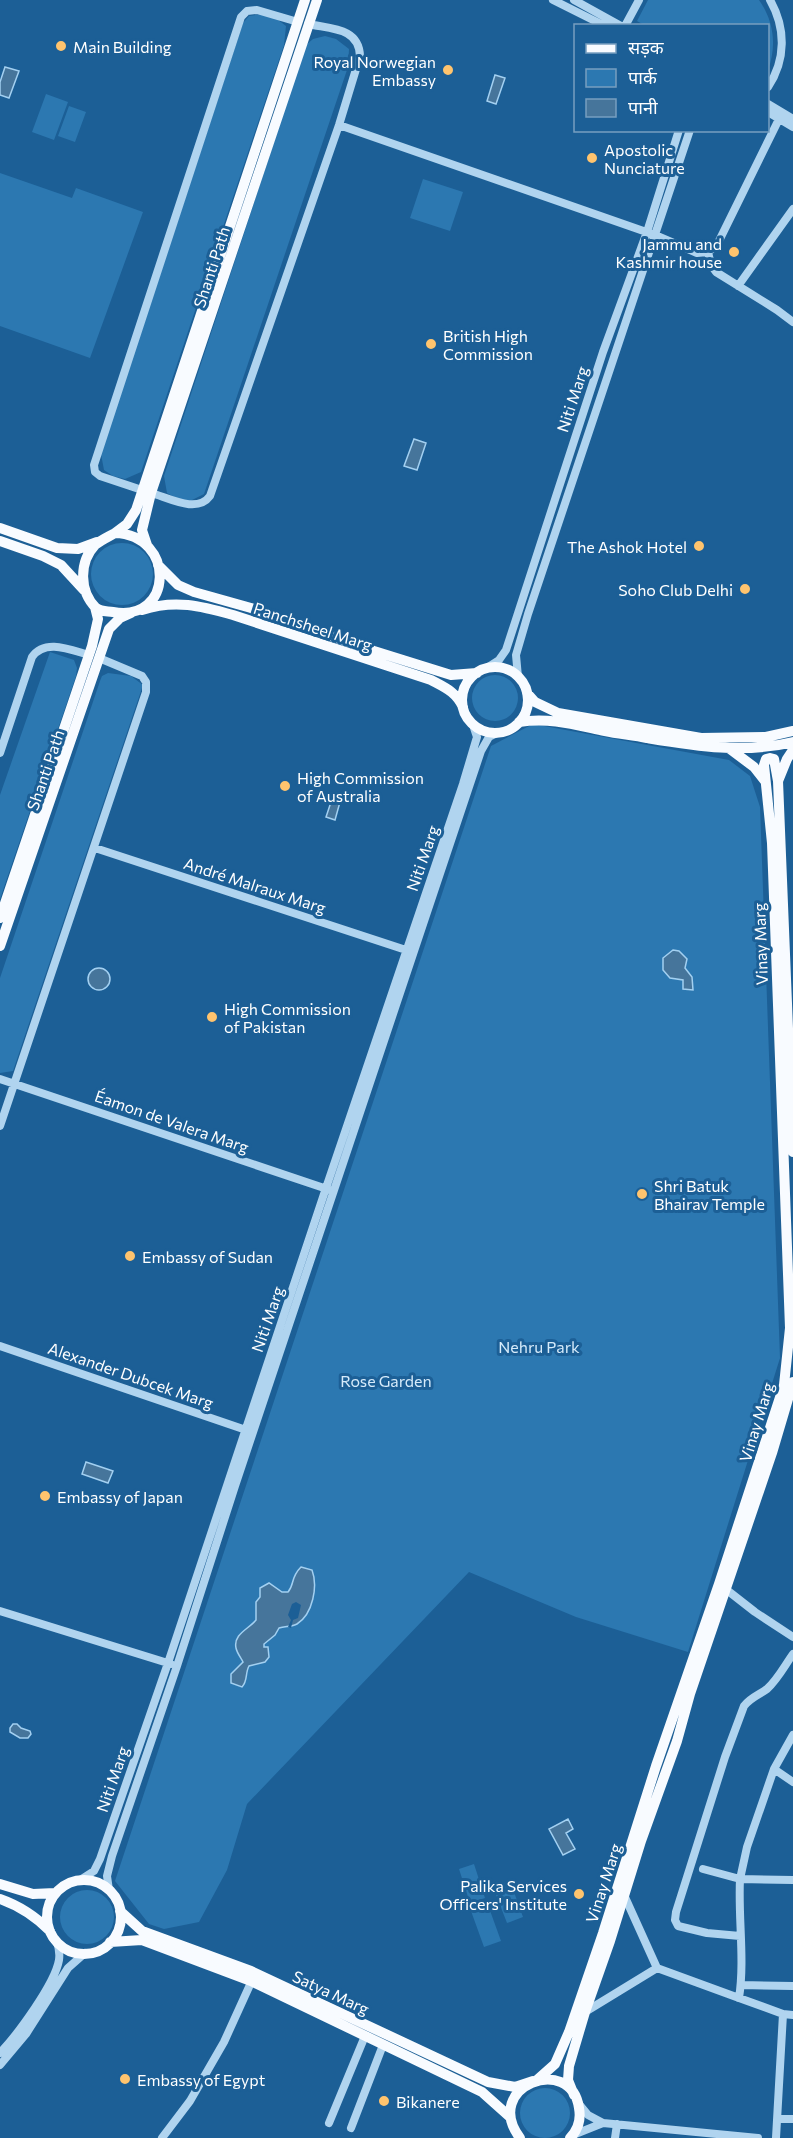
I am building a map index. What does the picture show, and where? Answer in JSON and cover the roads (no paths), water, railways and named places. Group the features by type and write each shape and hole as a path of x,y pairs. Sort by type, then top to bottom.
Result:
{"main road":[{"name":"Shanti Path","path":"303,23 305,0"},
{"name":"Shanti Path","path":"147,545 142,530 147,491 303,23 317,0"},
{"name":"Shanti Path","path":"115,533 127,524 147,491"},
{"path":"0,528 57,548 78,549 99,542 115,533 132,536 147,545 159,565 158,589 151,601 136,611 122,614 104,612 95,607 83,584 83,569 88,554 99,542"},
{"path":"0,541 61,565 87,593"},
{"name":"Panchsheel Marg","path":"159,565 178,585 194,592 251,608 451,675 481,671"},
{"name":"Panchsheel Marg","path":"136,611 160,604 186,604 233,615 431,680 451,690 458,696 463,707"},
{"name":"Shanti Path","path":"0,946 94,657 98,619 95,607"},
{"name":"Shanti Path","path":"0,918 94,657 108,629 120,618 136,611"},
{"path":"492,667 505,668 518,677 525,686 528,699 526,712 509,730 497,733 484,731 473,725 465,715 463,690 470,678 481,671 492,667"},
{"path":"527,693 535,702 558,713 701,738 766,737 793,731"},
{"path":"519,722 533,720 572,723 690,746 765,748 793,742"},
{"path":"729,748 754,767 765,781"},
{"name":"Vinay Marg","path":"793,750 778,781 793,1152"},
{"path":"765,781 764,765 766,759 770,758 774,759 778,781"},
{"name":"Vinay Marg","path":"572,2137 578,2126 580,2115 577,2099 568,2080 569,2066 723,1587 784,1385 789,1355 790,1328 772,843 765,781"},
{"name":"Vinay Marg","path":"510,2117 515,2095 555,2064 569,2032 656,1766 772,1453 793,1382"},
{"path":"0,1899 18,1905 38,1919 57,1942 70,1950 85,1953 99,1950 110,1942 120,1925 120,1911 116,1898 110,1890 99,1883 80,1880 63,1887 55,1893 49,1903 47,1914 50,1932"},
{"path":"0,1884 33,1894 55,1893"},
{"name":"Satya Marg","path":"120,1911 142,1931 254,1977 488,2082 515,2087 548,2079 558,2081 567,2087 577,2099"},
{"name":"Satya Marg","path":"110,1942 142,1940 254,1977 365,2036 482,2092 510,2117"},
{"path":"510,2117 516,2136"}],"street":[{"path":"553,0 601,24"},
{"path":"574,0 619,24"},
{"path":"624,24 639,0"},
{"path":"769,85 779,64 782,45 781,26 770,0"},
{"path":"257,10 303,23 346,32 355,38 360,56 339,125 210,496 206,502 189,505 100,477 95,472 94,465 241,17 247,11 257,10"},
{"path":"769,105 793,119"},
{"path":"769,113 793,127"},
{"path":"339,125 651,233 697,253 708,252 717,245 779,119"},
{"name":"Niti Marg","path":"518,677 516,655 528,614 651,233 679,132"},
{"name":"Niti Marg","path":"481,671 499,660 506,650 603,352 689,132"},
{"path":"738,286 793,209"},
{"path":"708,252 711,265 716,272 793,322"},
{"path":"0,753 37,650 46,646 94,657 142,676 146,682 146,692 95,848 0,1126"},
{"name":"Niti Marg","path":"330,1190 406,950 474,750 477,737 473,725"},
{"name":"Niti Marg","path":"80,1880 94,1871 100,1859 481,751 489,737 497,733"},
{"name":"André Malraux Marg","path":"95,848 406,950"},
{"name":"Éamon de Valera Marg","path":"0,1079 330,1190"},
{"name":"Alexander Dubcek Marg","path":"0,1346 249,1431"},
{"name":"Niti Marg","path":"110,1890 107,1876 112,1856 177,1666 249,1431"},
{"path":"723,1587 793,1637"},
{"path":"0,1611 177,1666"},
{"path":"740,1936 707,1933 678,1926 675,1920 676,1912 725,1757 744,1706 749,1699 766,1690 793,1654"},
{"path":"739,1998 741,1985 740,1879 747,1847 774,1769 793,1735"},
{"path":"774,1769 793,1782"},
{"path":"703,1869 740,1879 793,1880"},
{"path":"624,1895 657,1968 788,2014 776,2138"},
{"path":"0,2053 22,2026 56,1970 60,1956 57,1942"},
{"path":"0,2065 26,2034 68,1968 85,1953"},
{"path":"585,2012 657,1968"},
{"path":"162,2138 190,2101 224,2042 254,1977"},
{"path":"741,1985 793,1986"},
{"path":"328,2123 365,2036"},
{"path":"351,2128 383,2044"},
{"path":"577,2099 588,2115 603,2123 714,2136 758,2138"},
{"path":"778,2119 793,2119"},
{"path":"572,2137 603,2123"},
{"path":"615,2138 617,2124"}],"water":[{"path":"5,67 19,71 9,98 0,95 0,82"},
{"path":"495,75 505,78 496,104 487,101"},
{"path":"414,439 426,443 417,470 404,466"},
{"path":"332,799 340,802 335,820 326,817"},
{"path":"673,950 679,951 687,959 685,968 692,977 693,990 683,989 683,980 670,978 663,970 663,958"},
{"path":"99,968 107,971 110,979 107,987 99,990 91,987 88,979 91,971"},
{"path":"86,1462 113,1471 108,1483 82,1474"},
{"path":"301,1567 312,1570 314,1577 313,1599 307,1614 293,1626 279,1628 275,1635 264,1644 264,1647 268,1647 269,1657 265,1662 249,1666 242,1687 231,1683 231,1674 243,1662 236,1648 237,1639 256,1620 256,1602 260,1597 260,1588 269,1583 282,1592 288,1592 295,1574"},
{"path":"13,1724 30,1731 31,1734 28,1738 20,1738 10,1732"},
{"path":"568,1819 573,1829 566,1833 575,1849 563,1855 549,1829"}],"place":[{"name":"Main Building","path":"61,46"},
{"name":"Royal Norwegian Embassy","path":"448,70"},
{"name":"Apostolic Nunciature","path":"592,158"},
{"name":"Jammu and Kashmir house","path":"734,252"},
{"name":"British High Commission","path":"431,344"},
{"name":"The Ashok Hotel","path":"699,546"},
{"name":"Soho Club Delhi","path":"745,589"},
{"name":"High Commission of Australia","path":"285,786"},
{"name":"High Commission of Pakistan","path":"212,1017"},
{"name":"Shri Batuk Bhairav Temple","path":"642,1194"},
{"name":"Embassy of Sudan","path":"130,1256"},
{"name":"Embassy of Japan","path":"45,1496"},
{"name":"Palika Services Officers' Institute","path":"579,1894"},
{"name":"Embassy of Egypt","path":"125,2079"},
{"name":"Bikanere","path":"384,2101"}],"park label":[{"name":"Nehru Park","path":"539,1346"},
{"name":"Rose Garden","path":"386,1380"}]}
